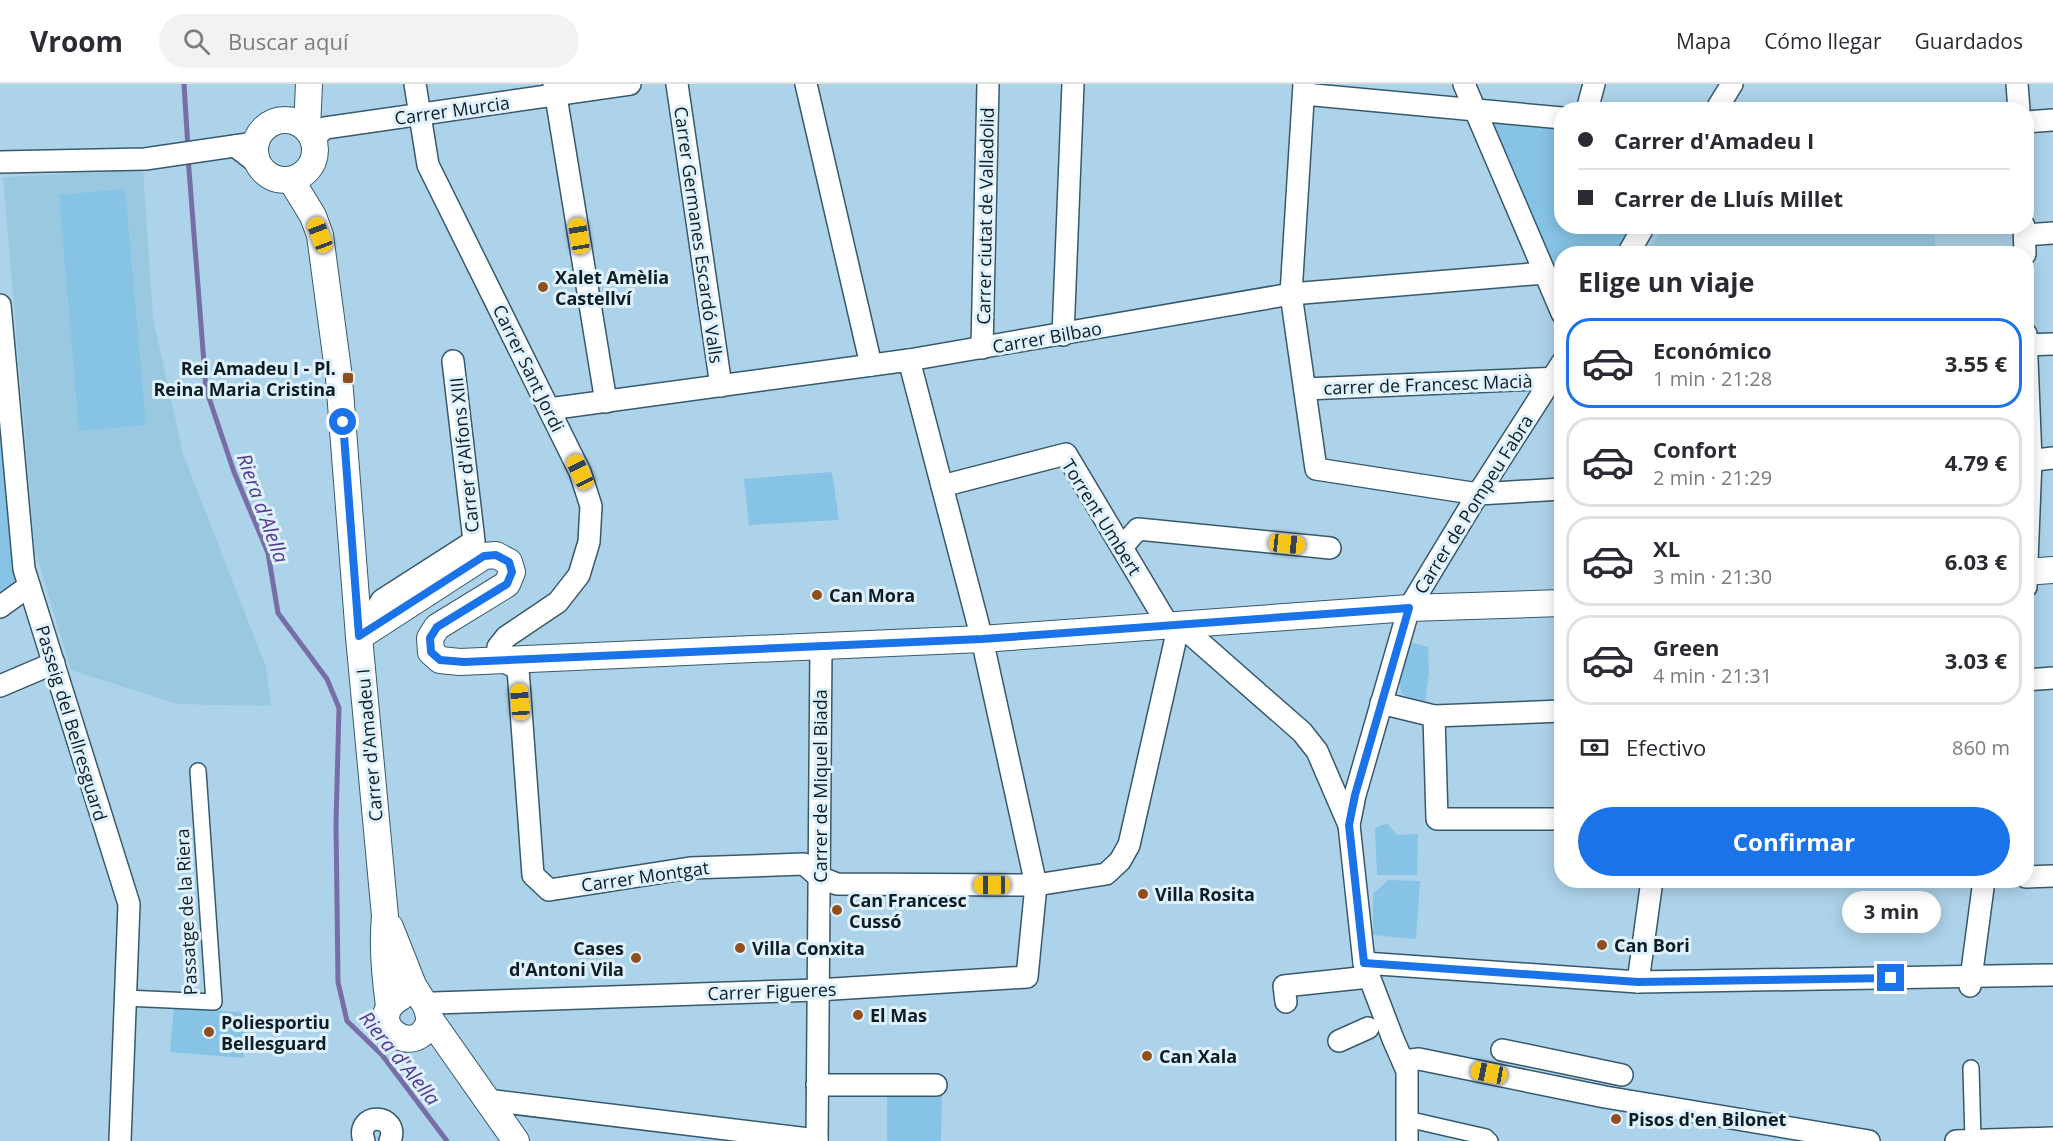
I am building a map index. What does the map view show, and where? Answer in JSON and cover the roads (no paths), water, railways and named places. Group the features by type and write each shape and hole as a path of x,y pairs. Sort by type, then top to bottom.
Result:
{"street":[{"path":"302,84 304,138 313,216"},
{"path":"249,150 263,172 271,177 281,181 300,177 309,84"},
{"name":"Carrer Sant Jordi","path":"415,84 428,165 580,472 591,506 589,542 579,575 558,602 506,637 498,647 511,662"},
{"name":"Carrer Murcia","path":"304,138 326,128 419,115 555,89 630,84"},
{"name":"Carrer Germanes Escardó Valls","path":"677,84 721,386"},
{"path":"806,84 871,365"},
{"name":"Carrer ciutat de Valladolid","path":"982,348 988,84"},
{"path":"1063,334 1073,84"},
{"path":"1464,84 1554,295"},
{"path":"1589,102 1594,84"},
{"path":"1721,102 1732,84"},
{"path":"2017,84 2018,102"},
{"path":"555,89 606,402"},
{"path":"1554,117 1304,89 1291,294 1316,469 1478,494 1554,489"},
{"path":"2034,121 2053,120"},
{"path":"249,150 259,133 276,121 304,138"},
{"path":"0,162 145,159 249,150"},
{"path":"291,180 313,216"},
{"name":"Carrer d'Amadeu I","path":"313,216 320,235 339,378 359,636 385,916 386,983 389,1006 386,1014 387,1022 395,1035 410,1039 425,1015"},
{"path":"2025,238 2053,233"},
{"name":"Carrer Bilbao","path":"549,409 909,360 1291,294 1544,273"},
{"name":"Passeig del Bellresguard","path":"0,304 24,569 129,904 120,1141"},
{"path":"2034,345 2053,344"},
{"path":"909,360 982,639 1036,885"},
{"name":"Carrer d'Alfons XIII","path":"359,636 382,600 474,541 453,361"},
{"name":"carrer de Francesc Macià","path":"1305,389 1554,373"},
{"name":"Carrer de Pompeu Fabra","path":"1349,825 1355,795 1409,608 1478,494 1554,379"},
{"name":"Torrent Umbert","path":"942,486 1066,454 1122,547 1174,624 1302,732 1317,751 1349,825"},
{"path":"2034,460 2053,458"},
{"path":"1122,547 1138,529 1330,548"},
{"path":"359,636 484,556 496,555 509,562 512,572 507,584 437,627 430,638 431,652 440,660 511,662 982,639 1409,608 1554,603"},
{"path":"0,607 29,586"},
{"name":"Carrer Montgat","path":"511,662 533,875 549,890 690,868 804,864 819,877 837,884 1036,885 1106,874 1125,853 1129,845 1174,624"},
{"name":"Carrer de Miquel Biada","path":"817,1141 821,647"},
{"path":"0,686 54,663"},
{"path":"2034,679 2053,678"},
{"path":"1381,703 1434,716 1554,711"},
{"path":"1434,716 1437,819 1554,819"},
{"name":"Passatge de la Riera","path":"125,998 214,1002 198,771"},
{"path":"1349,825 1367,970 1407,1071 1407,1141"},
{"path":"2034,877 2053,876"},
{"name":"Carrer Figueres","path":"425,1015 434,1003 817,990 1027,977 1036,885"},
{"path":"1638,982 1651,888"},
{"path":"1970,981 1983,888"},
{"name":"Carrer d'Amadeu I","path":"385,916 439,1050 472,1079 516,1141"},
{"path":"1286,1002 1284,986 1367,970 1638,982 1970,981 2053,975"},
{"path":"389,1006 400,997 415,997 425,1015"},
{"path":"1340,1041 1368,1028"},
{"path":"1502,1050 1622,1075"},
{"path":"1403,1061 1419,1059 1605,1097 1869,1141"},
{"path":"1971,1068 1967,1141 2053,1138"},
{"path":"817,1085 936,1085"},
{"path":"487,1100 817,1141"},
{"path":"364,1141 362,1134 365,1125 369,1121 378,1119 387,1122 390,1126 392,1131 390,1141"},
{"path":"1407,1119 1486,1137 1490,1141"}],"waterway":[{"name":"Riera d'Alella","path":"184,84 188,148"},
{"name":"Riera d'Alella","path":"188,157 206,389 234,472 268,553 278,613 327,679 339,708 336,823 338,982 347,1021 382,1055 447,1141"}],"place":[{"name":"Xalet Amèlia Castellví","path":"543,287"},
{"name":"Rei Amadeu I - Pl. Reina Maria Cristina","path":"348,378"},
{"name":"Can Mora","path":"817,595"},
{"name":"Villa Rosita","path":"1143,894"},
{"name":"Can Francesc Cussó","path":"837,910"},
{"name":"Can Bori","path":"1602,945"},
{"name":"Villa Conxita","path":"740,948"},
{"name":"Cases d'Antoni Vila","path":"636,958"},
{"name":"El Mas","path":"858,1015"},
{"name":"Poliesportiu Bellesguard","path":"209,1032"},
{"name":"Can Xala","path":"1147,1056"},
{"name":"Pisos d'en Bilonet","path":"1616,1119"}]}
